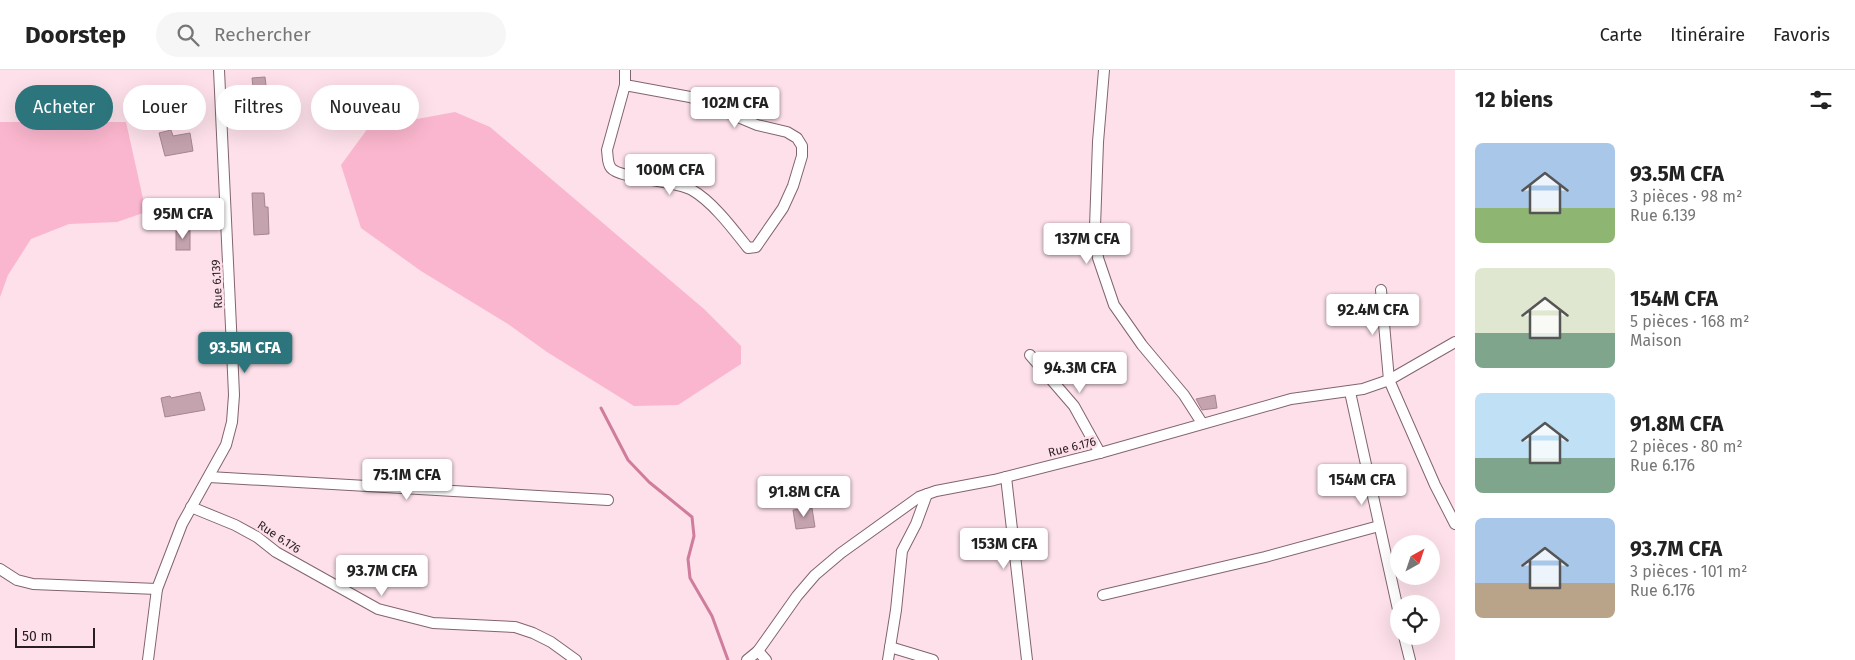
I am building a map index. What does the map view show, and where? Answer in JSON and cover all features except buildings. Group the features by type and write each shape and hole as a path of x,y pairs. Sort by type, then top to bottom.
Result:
{"street":[{"name":"Rue 6.139","path":"148,660 157,589 182,524 226,445 232,422 234,395 218,70"},
{"path":"625,70 625,85 607,150 608,160 612,169 619,173 662,181 694,191 728,223 748,248 756,247 783,208 796,177 802,156 802,146 797,138 787,132 757,125 690,97 625,85"},
{"path":"1104,70 1098,142 1095,227 1098,258 1114,305 1142,345 1184,395 1202,423"},
{"path":"1381,290 1389,380 1435,485 1455,524"},
{"name":"Rue 6.176","path":"747,660 758,651 797,596 815,575 919,497 936,491 1006,477 1100,453 1305,395 1350,392 1389,380 1455,342"},
{"path":"1030,355 1074,406 1100,453"},
{"path":"1350,392 1395,595"},
{"path":"209,477 608,500"},
{"path":"1006,477 1026,660"},
{"path":"888,660 896,610 902,551 916,524 927,494"},
{"name":"Rue 6.176","path":"191,507 235,524 257,537 276,552 378,609 433,623 515,627 551,642 576,660"},
{"path":"1103,595 1265,557 1379,526"},
{"path":"0,569 17,580 32,584 157,589"},
{"path":"1406,645 1410,660"},
{"path":"890,647 933,660"},
{"path":"758,651 766,660"}],"shaded area":[{"path":"455,112 490,127 704,309 741,346 741,364 678,405 634,406 547,352 508,324 421,271 361,228 341,165 367,130 419,130 419,119"},
{"path":"0,122 15,122 15,130 113,130 113,122 123,122 123,130 128,130 146,212 117,222 69,224 31,239 8,275 0,297"}],"waterway":[{"path":"601,408 628,460 649,482 692,517 694,536 688,559 690,578 712,616 728,660"}]}
